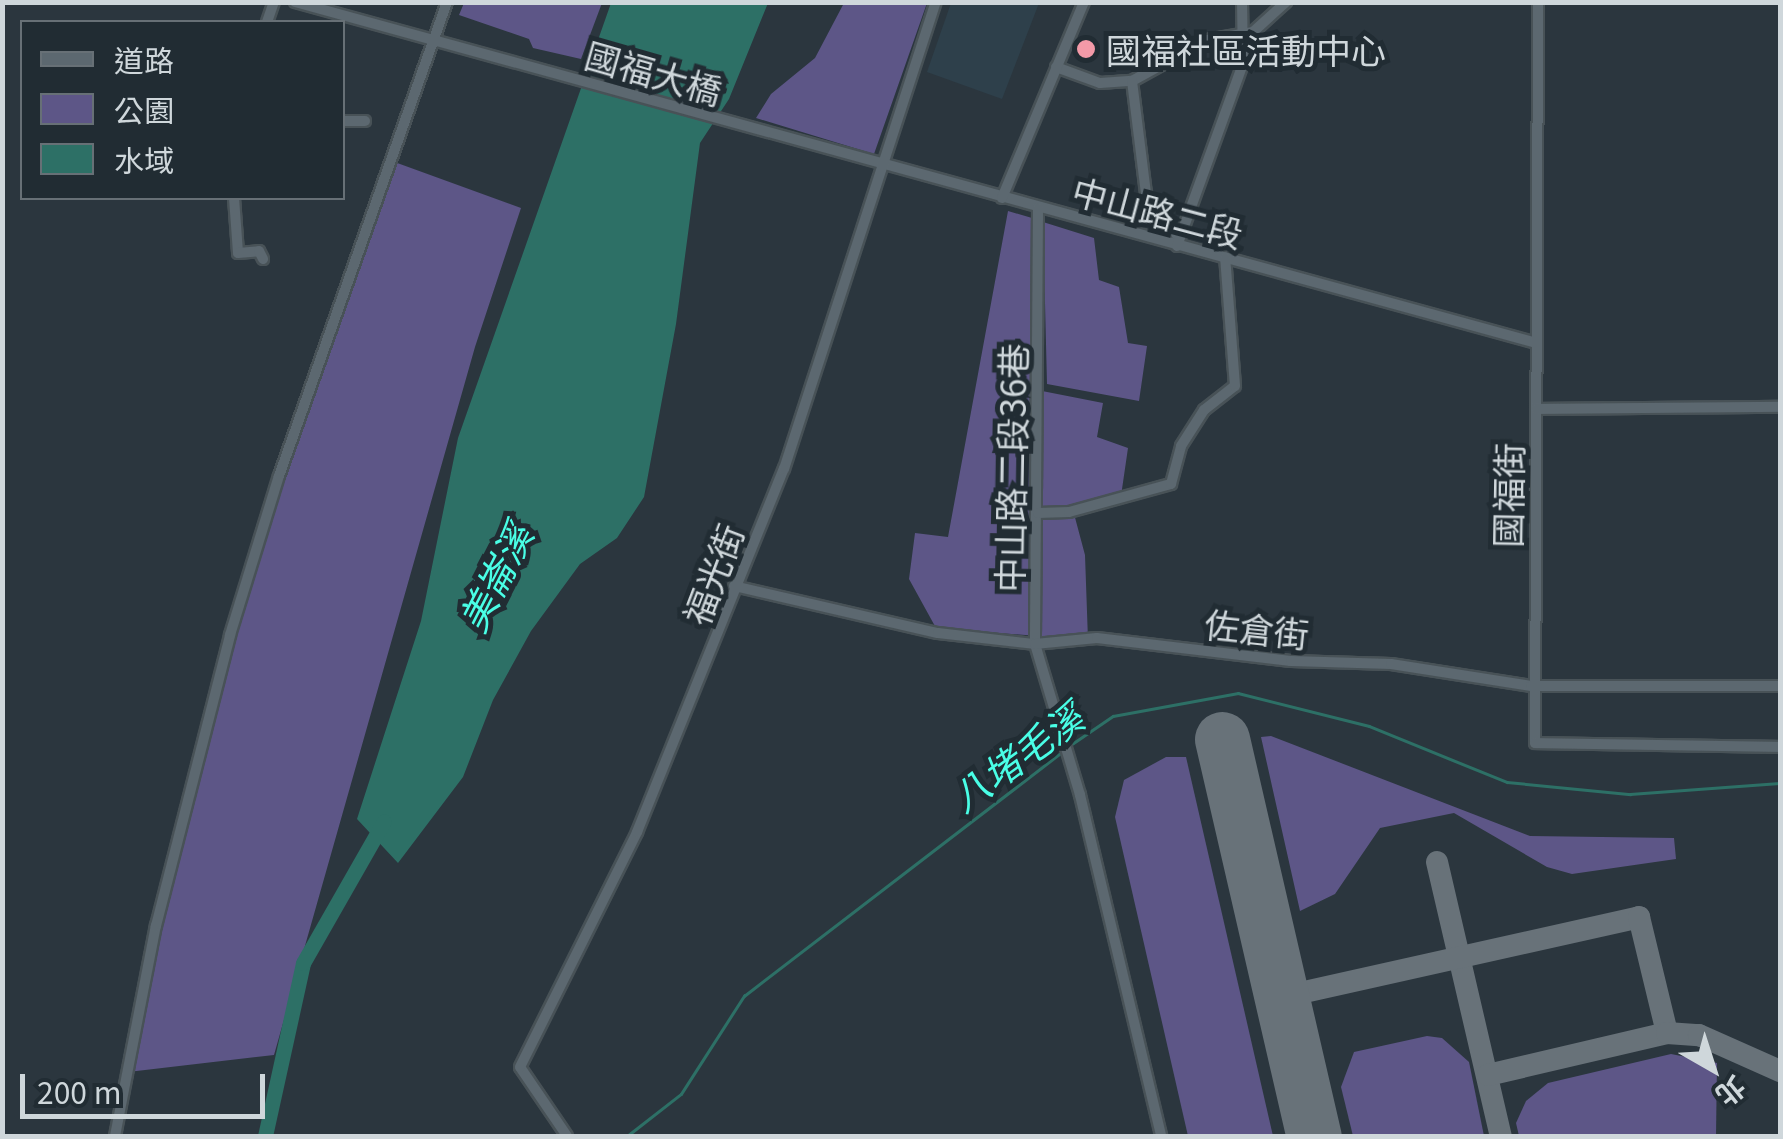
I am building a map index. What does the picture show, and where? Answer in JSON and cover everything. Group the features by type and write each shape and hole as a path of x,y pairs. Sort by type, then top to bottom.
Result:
{"street":[{"name":"國福大橋","path":"294,2 435,37 765,132"},
{"path":"115,1136 156,926 230,635 279,476 447,2"},
{"name":"福光街","path":"567,1136 520,1067 636,832 784,469 886,168 936,2"},
{"path":"1002,198 1084,2"},
{"path":"1178,242 1243,64 1242,2"},
{"path":"1056,67 1100,83 1132,80 1207,40 1245,34 1268,23 1286,2"},
{"name":"國福街","path":"1538,2 1531,686 1535,743 1780,747"},
{"path":"1132,80 1146,194 1178,242"},
{"path":"345,122 364,121"},
{"name":"中山路二段","path":"765,132 1536,343"},
{"path":"234,200 238,252 258,251 263,258"},
{"name":"中山路二段36巷","path":"1038,208 1035,644 1062,724 1161,1136"},
{"path":"1038,513 1069,512 1170,484 1181,446 1204,410 1235,386 1225,256"},
{"path":"1536,408 1780,407"},
{"name":"佐倉街","path":"734,586 938,632 1035,644 1096,638 1291,661 1391,664 1531,686 1780,686"}],"shaded area":[{"path":"951,3 1039,3 1002,99 927,72"}],"green space":[{"path":"464,2 602,3 581,59 533,48 529,39 459,15"},
{"path":"844,3 927,3 874,154 756,118 771,94 815,58"},
{"path":"389,160 521,208 475,347 274,1055 128,1072 230,635"},
{"path":"1008,211 1032,218 1037,390 1103,403 1097,437 1128,448 1121,496 1073,510 1085,555 1088,640 936,628 909,579 915,533 948,537"},
{"path":"1043,222 1094,238 1099,280 1119,287 1128,343 1147,346 1139,401 1047,384"},
{"path":"1271,736 1530,836 1674,838 1676,859 1572,874 1547,867 1454,813 1380,828 1335,894 1300,911 1261,737"},
{"path":"1166,757 1186,757 1273,1136 1188,1136 1115,817 1124,780"},
{"path":"1427,1036 1442,1038 1469,1062 1484,1136 1353,1136 1341,1087 1354,1052"},
{"path":"1671,1054 1717,1063 1716,1136 1519,1136 1516,1123 1526,1101 1548,1083"}],"water":[{"path":"611,3 768,3 729,99 700,143 676,324 644,497 617,538 580,564 531,631 493,700 463,777 398,863 357,819 421,621 458,438"}],"waterway":[{"name":"八堵毛溪","path":"1069,746 1113,716 1238,693 1369,726 1507,782 1630,794 1780,783"},
{"name":"八堵毛溪","path":"627,1136 681,1094 744,996 1063,751"},
{"name":"美崙溪","path":"265,1136 303,963 384,821"}],"taxiway":[{"path":"1437,862 1501,1136"},
{"path":"1282,997 1639,917 1667,1033"},
{"path":"1488,1075 1667,1033 1699,1035 1780,1071"}],"runway":[{"path":"1222,739 1314,1136"}],"place":[{"name":"國福社區活動中心","path":"1086,49"}]}
